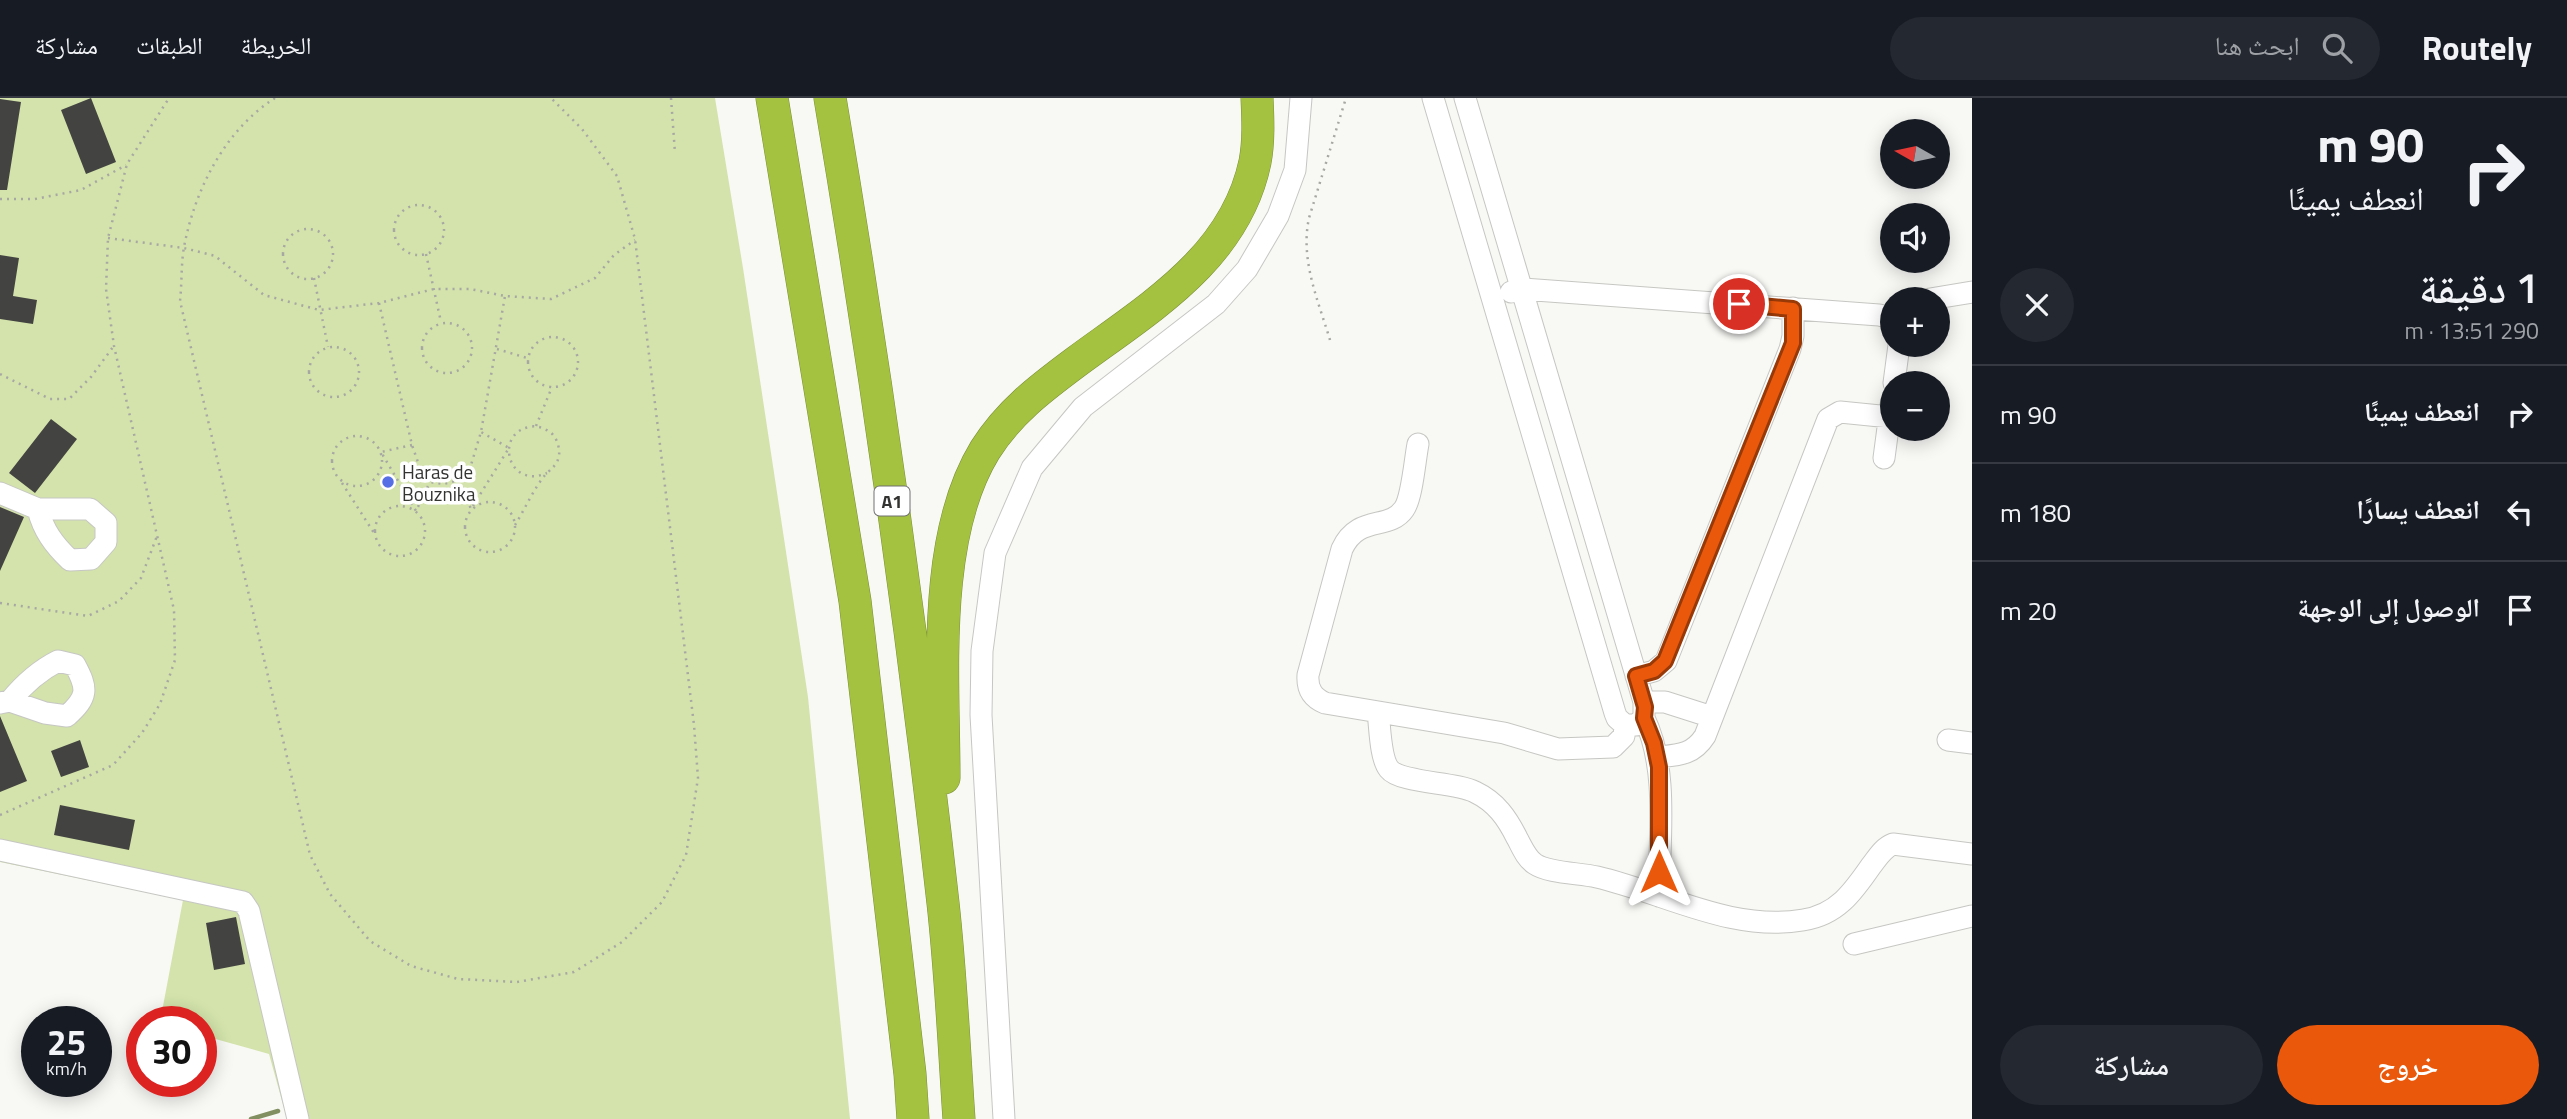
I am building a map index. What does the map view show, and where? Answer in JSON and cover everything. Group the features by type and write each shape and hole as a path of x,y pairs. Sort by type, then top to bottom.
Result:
{"highway":[{"path":"757,98 811,328"},
{"path":"772,98 855,601 913,1119"},
{"name":"A1","path":"830,98 862,289 890,482 943,905 959,1119"},
{"path":"943,905 946,594 954,528 967,487 984,452 1006,420 1034,393 1182,283 1230,226 1246,193 1256,160 1257,98"}],"street":[{"path":"1004,1119 981,715 982,651 995,553 1032,468 1083,407 1216,304 1247,269 1278,216 1295,170 1301,98"},
{"path":"1433,98 1615,713 1620,722 1665,702 1712,717"},
{"path":"1465,98 1636,676 1637,715 1658,757 1659,896"},
{"path":"1492,297 1522,289 1880,315"},
{"path":"1950,296 1972,292"},
{"path":"1636,676 1658,668 1668,656 1790,349 1793,309"},
{"path":"1658,757 1692,751 1705,736 1828,419 1840,412 1880,410"},
{"path":"1884,458 1886,441"},
{"path":"1418,444 1404,509 1394,517 1357,529 1345,541 1308,676 1310,692 1319,701 1504,733 1549,747 1567,749 1614,747 1637,715"},
{"path":"0,493 38,509"},
{"path":"1555,511 1585,502"},
{"path":"1378,712 1384,758 1392,772 1468,789 1486,798 1502,812 1525,854 1538,866 1595,876 1739,920 1770,923 1818,918 1837,908 1852,895 1884,849 1893,844 1972,854"},
{"path":"1948,740 1972,743"},
{"path":"0,850 243,902 248,911 298,1119"},
{"path":"1854,944 1972,916"}],"path":[{"path":"0,815 113,765 142,733 160,704 175,660 174,610 114,346 106,289 108,238 127,164 170,98"},
{"path":"275,98 265,104 230,139 197,195 184,248 180,301 310,855 330,894 370,941 411,966 458,979 517,982 574,972 622,942 662,902 686,855 698,778 694,725 635,239 617,176 582,129 551,98"},
{"path":"671,98 675,153"},
{"path":"1330,340 1308,264 1306,238 1309,218 1346,98"},
{"path":"0,199 35,199 81,190 127,164"},
{"path":"414,205 429,206 435,210 440,215 444,228 438,247 426,254 405,251 394,233 401,212 414,205"},
{"path":"303,229 318,230 331,245 330,265 314,278 294,275 288,270 283,257 289,236 303,229"},
{"path":"108,238 184,248 215,256 264,295 319,310 379,303 434,289 470,289 505,296 551,299 595,278 614,255 635,239"},
{"path":"426,254 441,323"},
{"path":"314,278 329,347"},
{"path":"379,303 412,445 421,471 430,482 444,484 458,480 471,464 481,432 505,296"},
{"path":"441,323 456,324 462,328 472,346 465,365 453,372 433,369 422,351 428,330 441,323"},
{"path":"548,337 563,339 573,347 578,360 575,373 566,383 552,387 533,378 528,358 534,344 548,337"},
{"path":"0,374 50,399 69,399 91,377 114,346"},
{"path":"329,347 350,352 358,363 356,384 340,397 320,393 314,388 309,376 311,361 329,347"},
{"path":"497,349 528,358"},
{"path":"536,426 552,387"},
{"path":"536,426 550,432 558,443 559,457 515,525 508,544 496,551 482,551 467,537 465,523 471,509 516,434 536,426"},
{"path":"481,432 509,448"},
{"path":"360,436 367,438 378,446 381,452 424,522 425,536 418,548 399,556 386,552 377,541 332,464 332,457 339,443 345,439 360,436"},
{"path":"381,452 412,445"},
{"path":"509,448 511,462 520,473 533,477 547,473"},
{"path":"338,477 343,482 356,486 370,482 380,472 381,452"},
{"path":"458,480 471,509"},
{"path":"416,511 430,482"},
{"path":"471,509 485,502 500,503 510,512 515,525"},
{"path":"375,534 377,520 388,509 402,505 416,511"},
{"path":"0,603 88,616 119,601 141,578 157,536"}],"green space":[{"name":"Haras de Bouznika","path":"0,98 715,98 808,697 850,1119 287,1119 269,1054 217,1039 217,1006 163,1006 183,900 0,862"}],"building":[{"path":"91,98 116,162 86,174 61,110"},
{"path":"0,99 21,102 7,190 0,190"},
{"path":"0,255 19,258 13,296 37,300 33,324 0,319"},
{"path":"51,419 77,439 35,493 9,473"},
{"path":"0,507 24,517 0,571"},
{"path":"0,716 27,781 0,792"},
{"path":"80,740 89,767 61,777 51,751"},
{"path":"60,805 135,820 129,850 54,835"},
{"path":"236,917 245,964 214,970 206,923"}],"waterway":[{"path":"251,1119 278,1111"}],"place":[{"name":"Haras de Bouznika","path":"388,482"}],"route":[{"path":"1659,872 1658,757 1644,718 1645,707 1636,676 1654,671 1665,661 1793,343 1793,309 1739,304"}]}
